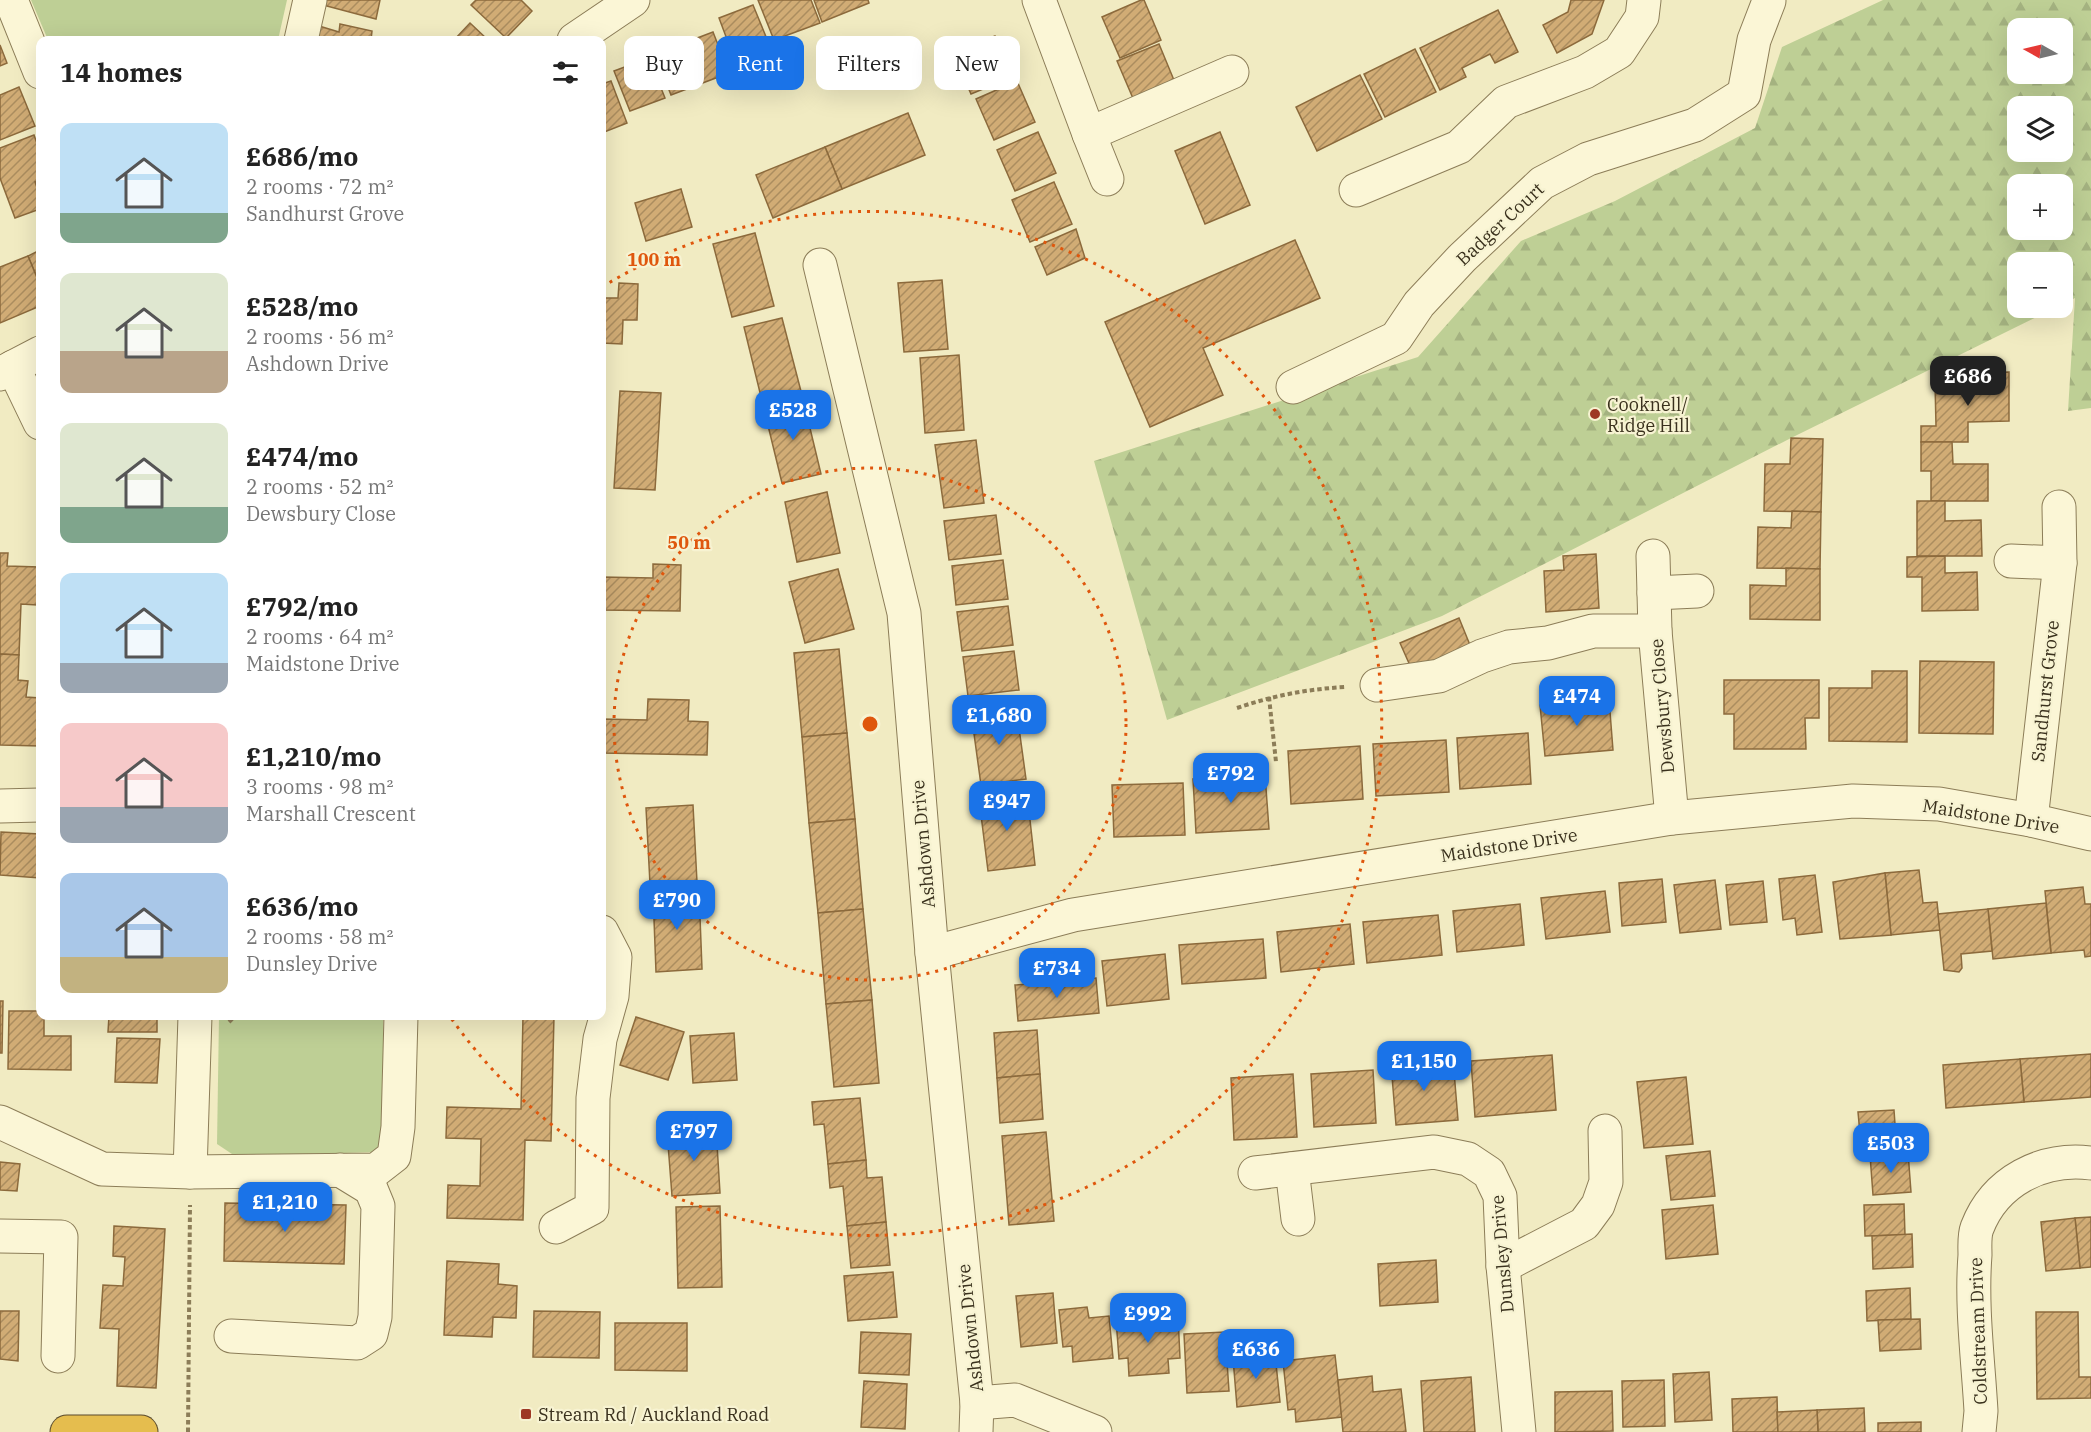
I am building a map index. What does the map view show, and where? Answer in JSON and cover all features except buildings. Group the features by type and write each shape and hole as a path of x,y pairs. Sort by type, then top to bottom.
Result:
{"highway":[{"path":"67,1432 141,1432"}],"street":[{"path":"11,0 36,62"},
{"path":"302,36 310,0"},
{"path":"580,36 633,0"},
{"path":"1039,0 1107,179"},
{"path":"1356,190 1459,147 1506,102 1585,72 1619,52 1641,17 1644,0"},
{"name":"Badger Court","path":"1293,387 1396,338 1419,304 1455,265 1542,183 1588,159 1695,125 1744,93 1754,40 1769,0"},
{"path":"1089,134 1232,72"},
{"name":"Ashdown Drive","path":"820,265 904,613 932,953 976,1418"},
{"path":"18,365 36,412"},
{"name":"Sandhurst Grove","path":"2031,820 2060,563 2059,507"},
{"name":"Dewsbury Close","path":"1653,556 1655,631 1672,818"},
{"path":"2012,561 2060,563"},
{"path":"1654,593 1697,591"},
{"path":"1377,686 1438,675 1509,647 1548,643 1593,632 1655,631"},
{"name":"Maidstone Drive","path":"932,953 1073,915 1672,818 1854,801 1939,804 2031,820 2091,834"},
{"path":"0,806 36,805"},
{"path":"606,940 615,957 612,996 606,1018"},
{"path":"190,1172 195,1020"},
{"path":"0,1122 102,1169 190,1172 376,1170 393,1156 395,1146 398,1127 401,1020"},
{"path":"556,1227 592,1208 593,1098 600,1039 605,1020"},
{"path":"1503,1266 1584,1224 1598,1206 1606,1182 1605,1131"},
{"name":"Dunsley Drive","path":"1255,1173 1434,1152 1468,1159 1489,1173 1500,1196 1503,1266 1519,1432"},
{"name":"Coldstream Drive","path":"1979,1432 1981,1411 1973,1276 1976,1229 1989,1206 2005,1187 2019,1176 2049,1164 2091,1162"},
{"path":"1292,1169 1298,1219"},
{"path":"231,1336 357,1343 371,1334 375,1317 378,1206 371,1189 340,1170"},
{"path":"0,1236 61,1237 58,1356"},
{"path":"976,1418 1015,1400 1095,1432"}],"path":[{"path":"1237,708 1269,697 1320,689 1377,686"},
{"path":"1269,697 1276,762"},
{"path":"188,1432 190,1172"}],"green space":[{"path":"31,0 287,0 279,36 46,36"},
{"path":"1883,0 2091,0 2091,408 2068,411 2075,298 2073,299 2073,252 2007,252 2007,318 2035,318 1791,438 1442,616 1167,720 1094,461 1418,357 1521,241 1615,201 1755,128 1782,47"},
{"path":"219,1020 383,1020 383,1124 377,1152 235,1156 217,1144"}],"place":[{"name":"Cooknell/ Ridge Hill","path":"1595,414"},
{"name":"Stream Rd / Auckland Road","path":"526,1414"}]}
